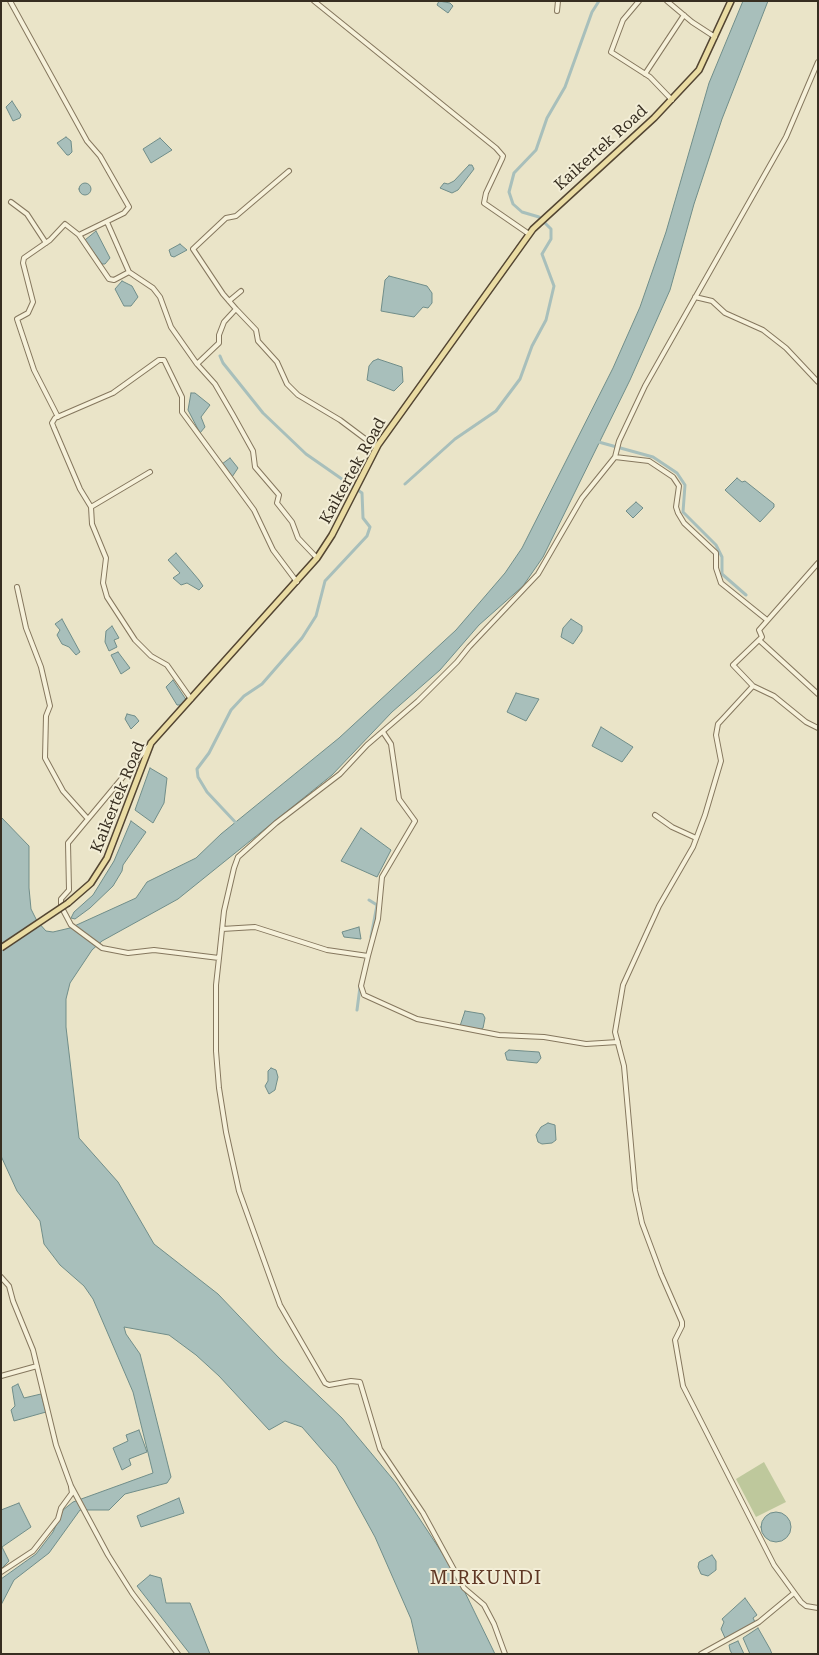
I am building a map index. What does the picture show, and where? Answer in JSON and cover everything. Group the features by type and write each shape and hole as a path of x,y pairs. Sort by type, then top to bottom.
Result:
{"main road":[{"name":"Kaikertek Road","path":"1,948 68,904 90,883 107,858 152,743 317,558 332,535 376,447 531,231 551,210 607,162 672,100 701,67 731,1"}],"street":[{"path":"10,1 86,140 100,156 129,206 124,213 79,235"},
{"path":"314,1 496,148 503,156 486,193 484,203 531,231"},
{"path":"557,10 558,1"},
{"path":"639,1 623,20 611,51 614,56 644,74 672,100"},
{"path":"667,1 715,36"},
{"path":"644,74 684,15"},
{"path":"505,1654 494,1624 484,1605 464,1588 423,1513 397,1471 380,1449 377,1433 360,1382 351,1381 329,1386 325,1383 280,1305 240,1192 226,1132 219,1088 216,1051 216,985 222,928 238,857 276,823 340,774 457,662 468,647 528,586 552,553 582,498 615,455 619,441 645,386 786,137 818,62"},
{"path":"289,171 236,216 226,218 193,248 229,301 256,330 258,341 277,362 287,384 298,394 340,420 376,447"},
{"path":"11,202 15,207 27,214 46,243"},
{"path":"107,222 129,272 153,288 160,297 171,327 197,364 215,384 233,414 253,451 254,468 279,495 277,503 292,522 298,538 317,558"},
{"path":"58,417 34,370 17,323 18,317 28,313 33,302 23,263 24,258 46,243 65,224 79,235 109,279 114,280 129,272"},
{"path":"229,301 241,292"},
{"path":"695,297 712,301 725,313 763,330 786,348 818,382"},
{"path":"197,364 219,343 219,334 224,322 236,309"},
{"path":"191,699 167,665 151,656 135,640 107,597 103,583 106,558 92,524 90,507 80,489 54,428 53,421 58,417 113,393 159,360 164,360 182,396 182,412 254,510 273,550 297,582"},
{"path":"615,455 649,461 673,477 679,486 676,507 678,514 684,523 716,553 716,568 721,583 768,620"},
{"path":"90,507 150,472"},
{"path":"818,563 759,630 762,636 759,640 733,665 753,686 774,696 806,722 818,728"},
{"path":"17,587 26,628 41,667 50,706 46,716 45,758 63,791 88,819"},
{"path":"759,640 818,694"},
{"path":"753,686 718,724 716,735 721,761 696,838 659,906 623,985 615,1029 624,1066 635,1190 642,1223 682,1322 675,1340 684,1386 774,1565 806,1606 818,1608"},
{"path":"383,732 391,744 399,798 415,821 382,877 378,919 365,955 361,986 364,995 417,1020 499,1035 544,1037 586,1044 618,1042"},
{"path":"152,743 67,845 69,890 60,902 66,920 102,948 128,953 154,950 219,958"},
{"path":"655,816 672,827 696,838"},
{"path":"222,928 255,927 327,950 365,955"},
{"path":"1,1277 10,1286 13,1302 34,1350 56,1445 72,1488 108,1555 132,1592 178,1654"},
{"path":"1,1376 37,1366"},
{"path":"1,1572 33,1551 58,1519 60,1508 72,1494 72,1488"},
{"path":"702,1654 759,1622 794,1592"}],"green space":[{"path":"764,1462 786,1502 756,1517 736,1479"}],"water":[{"path":"439,1 450,3 453,6 448,13 437,5"},
{"path":"743,1 768,1 722,119 694,204 670,290 630,380 543,557 523,586 479,625 440,670 392,712 332,775 178,899 102,941 92,950 70,983 66,999 66,1027 79,1138 118,1182 154,1244 218,1294 279,1358 342,1418 396,1483 456,1574 495,1654 419,1654 411,1619 375,1537 336,1466 302,1427 285,1421 269,1430 219,1376 196,1355 169,1335 124,1327 126,1334 140,1354 171,1477 167,1483 125,1494 109,1510 80,1510 49,1553 14,1580 1,1605 1,1579 36,1554 53,1532 63,1510 73,1502 153,1473 133,1392 93,1299 84,1286 60,1265 44,1244 40,1221 17,1191 1,1156 1,817 29,846 31,909 37,921 46,931 53,932 70,928 136,898 147,882 196,858 221,834 339,738 456,630 505,573 522,548 613,368 640,307 666,232 709,83"},
{"path":"12,101 21,115 20,118 13,121 6,107"},
{"path":"66,137 71,141 72,152 69,155 57,143"},
{"path":"160,138 172,150 151,163 143,149"},
{"path":"469,165 472,165 474,169 458,190 452,193 440,188 444,183 448,184 454,181"},
{"path":"83,183 87,183 91,189 87,195 83,195 79,191 79,187"},
{"path":"96,231 110,258 105,264 102,264 85,240"},
{"path":"180,244 187,250 174,257 171,256 169,250"},
{"path":"389,276 427,286 432,293 432,303 428,308 423,307 414,317 381,311 385,280"},
{"path":"122,281 132,286 138,297 131,306 124,306 115,289"},
{"path":"378,359 402,367 403,382 394,391 367,380 369,366"},
{"path":"191,393 195,393 210,405 201,417 205,427 200,433 188,410"},
{"path":"230,458 238,468 232,477 222,464"},
{"path":"737,478 742,482 745,481 774,504 774,507 760,522 725,490"},
{"path":"636,502 643,508 633,518 626,511"},
{"path":"176,553 203,586 199,590 187,583 181,585 173,578 180,573 168,560"},
{"path":"62,619 80,652 76,655 69,647 62,644 57,635 60,630 55,624"},
{"path":"571,619 582,626 582,631 573,644 561,637 563,628"},
{"path":"112,626 119,638 114,640 117,647 109,651 105,642 106,631"},
{"path":"118,652 130,668 121,674 111,655"},
{"path":"173,680 187,701 182,705 177,705 166,687"},
{"path":"516,693 539,699 526,721 507,712"},
{"path":"127,714 135,716 139,721 131,729 125,719"},
{"path":"601,727 633,747 622,762 592,746"},
{"path":"150,768 167,778 164,803 153,823 135,810"},
{"path":"131,821 146,832 123,865 122,871 113,886 90,908 75,919 71,918 74,912 93,895 114,861"},
{"path":"361,828 391,850 377,877 341,861"},
{"path":"359,927 361,939 344,937 342,932"},
{"path":"465,1011 483,1014 485,1018 483,1028 480,1030 460,1026"},
{"path":"509,1050 539,1052 541,1058 537,1063 507,1060 505,1053"},
{"path":"271,1068 276,1070 278,1077 275,1090 269,1094 265,1086 268,1081 268,1071"},
{"path":"548,1123 555,1125 556,1140 552,1143 542,1144 538,1142 536,1135 541,1127"},
{"path":"18,1384 24,1398 41,1394 46,1412 14,1421 11,1410 15,1406 12,1387"},
{"path":"139,1430 147,1452 129,1459 131,1465 122,1470 113,1448 128,1441 126,1435"},
{"path":"179,1498 184,1513 141,1527 137,1516"},
{"path":"19,1503 31,1527 2,1547 9,1561 1,1569 1,1510"},
{"path":"776,1512 787,1516 791,1527 787,1538 776,1542 765,1538 761,1527 765,1516"},
{"path":"712,1555 716,1561 716,1570 708,1576 701,1574 698,1567 699,1562"},
{"path":"150,1575 161,1578 166,1603 190,1603 210,1654 190,1654 137,1586"},
{"path":"745,1598 757,1615 753,1618 755,1622 726,1640 721,1629 724,1622 722,1619"},
{"path":"758,1628 772,1654 750,1654 743,1638"},
{"path":"738,1641 744,1654 732,1654 729,1645"}],"waterway":[{"path":"405,484 455,439 496,411 520,379 532,346 546,320 554,286 542,254 551,239 551,229 539,217 522,212 513,204 509,192 514,173 536,150 547,118 565,87 592,12 599,1"},
{"path":"220,356 223,363 263,413 306,454 362,493 363,518 370,527 367,536 325,581 316,616 302,638 262,684 244,696 231,710 209,753 197,769 198,777 207,792 237,824"},
{"path":"595,441 653,457 677,473 685,485 683,512 716,545 722,557 722,574 746,595"},
{"path":"369,900 377,905 371,937"},
{"path":"357,1010 360,987"}],"district":[{"name":"MIRKUNDI","path":"486,1578"}]}
